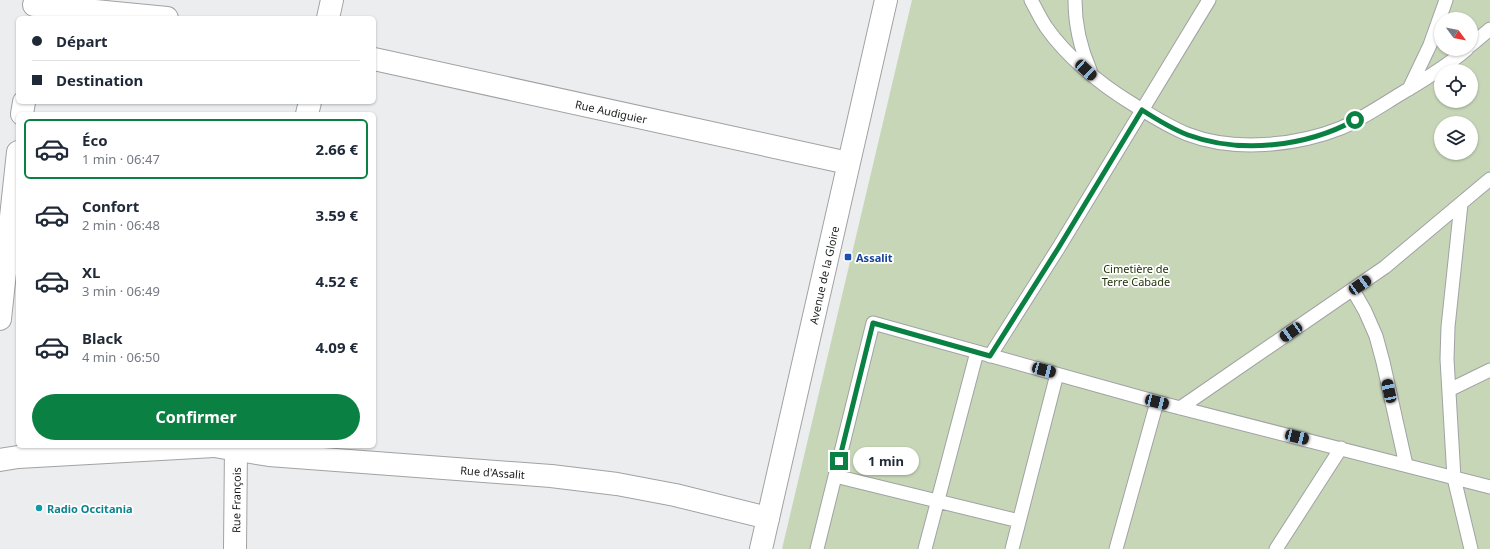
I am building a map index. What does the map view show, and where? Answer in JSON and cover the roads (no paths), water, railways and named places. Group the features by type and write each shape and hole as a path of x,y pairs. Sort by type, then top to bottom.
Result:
{"street":[{"path":"328,16 332,0"},
{"name":"Avenue de la Gloire","path":"761,549 886,0"},
{"path":"34,8 140,16"},
{"name":"Rue Audiguier","path":"376,60 848,163"},
{"path":"0,319 12,161"},
{"name":"Rue d'Assalit","path":"0,460 18,457 178,448"},
{"name":"Rue d'Assalit","path":"235,448 269,455 551,476 617,484 675,495 768,518"},
{"name":"Rue François","path":"235,448 235,549"}],"lane":[{"path":"1031,0 1046,26 1058,42 1094,78 1142,110 1186,134 1205,140 1240,144 1269,144 1320,135 1342,127 1409,89 1449,64 1459,56"},
{"path":"1074,0 1080,44 1094,78"},
{"path":"990,356 1059,247 1209,0"},
{"path":"1409,89 1430,46 1446,0"},
{"path":"1478,40 1490,29"},
{"path":"1180,408 1392,262 1490,178"},
{"path":"1461,204 1448,327 1448,359 1454,478 1471,549"},
{"path":"1353,290 1376,336 1406,465"},
{"path":"817,549 873,323 1157,402 1490,487"},
{"path":"925,549 977,352"},
{"path":"1449,390 1490,370"},
{"path":"1012,549 1057,374"},
{"path":"1116,549 1157,402"},
{"path":"1276,549 1341,448"},
{"path":"835,476 1019,521"}],"place":[{"name":"Assalit","path":"848,257"},
{"name":"Radio Occitania","path":"39,508"}],"park label":[{"name":"Cimetière de Terre Cabade","path":"1136,274"}]}
